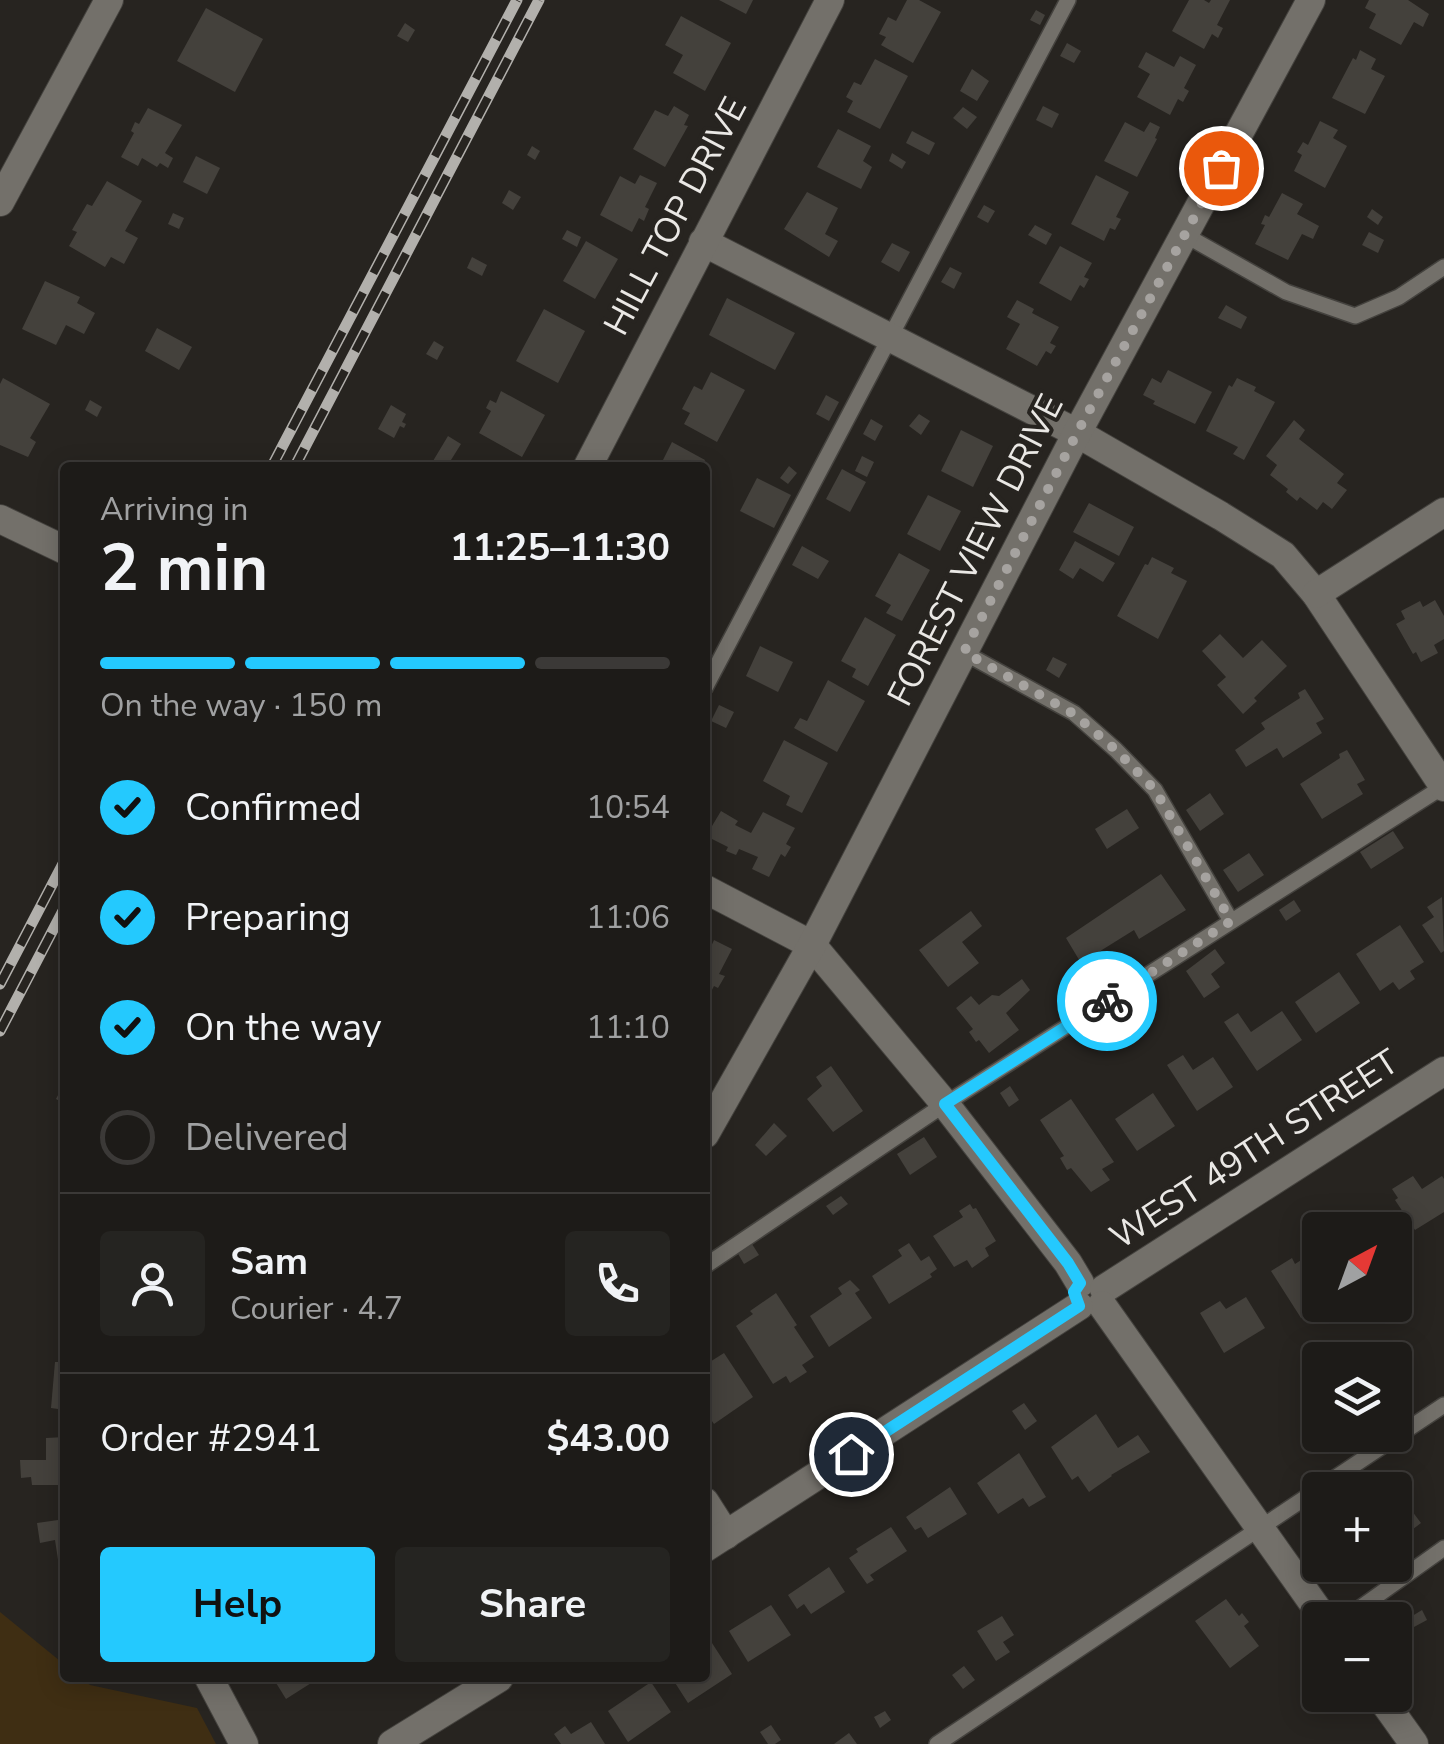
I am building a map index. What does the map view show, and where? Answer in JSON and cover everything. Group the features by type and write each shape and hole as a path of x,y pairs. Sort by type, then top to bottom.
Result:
{"street":[{"name":"HILL TOP DRIVE","path":"590,462 830,0"},
{"name":"FOREST VIEW DRIVE","path":"710,1125 812,946 1077,433 1312,0"},
{"path":"0,202 107,1"},
{"path":"703,242 1077,433 1283,555 1316,594 1444,786"},
{"path":"1316,594 1444,512"},
{"path":"0,518 60,548"},
{"path":"710,892 812,946 945,1104 1068,1263 1312,1602"},
{"name":"WEST 49TH STREET","path":"716,1542 1444,1070"},
{"path":"210,1682 244,1744"},
{"path":"392,1744 492,1682"},
{"path":"1391,1712 1414,1744"}],"lane":[{"path":"710,678 1068,0"},
{"path":"1184,234 1286,292 1355,316 1399,297 1444,266"},
{"path":"964,652 1074,714 1116,750 1155,790 1231,921"},
{"path":"710,1263 945,1104 1444,786"},
{"path":"936,1744 1444,1405"},
{"path":"1368,1602 1444,1548"}],"shaded area":[{"path":"0,1612 60,1661 60,1682 86,1682 197,1708 216,1744 0,1744"}],"building":[{"path":"719,0 753,0 746,14"},
{"path":"907,0 919,0 941,12 913,63 881,45 886,37 879,34 888,17 896,21"},
{"path":"1189,0 1230,0 1217,25 1223,28 1218,38 1212,34 1204,49 1172,31"},
{"path":"1369,0 1408,0 1429,14 1423,27 1414,22 1401,45 1369,28 1376,14 1365,8"},
{"path":"206,8 263,39 235,92 177,61"},
{"path":"1036,10 1045,15 1040,25 1030,20"},
{"path":"681,16 731,43 705,91 673,73 683,55 665,45"},
{"path":"405,23 415,30 408,42 397,36"},
{"path":"1067,43 1081,51 1074,63 1060,56"},
{"path":"1360,50 1376,59 1371,69 1385,76 1365,114 1332,98"},
{"path":"1146,52 1174,67 1180,56 1196,65 1184,88 1189,91 1183,102 1178,99 1170,115 1137,97 1150,74 1138,67"},
{"path":"875,59 908,76 880,129 847,112 853,101 846,97 854,82 861,85"},
{"path":"972,69 989,81 977,101 960,91"},
{"path":"674,106 689,115 684,125 688,126 665,167 633,149 655,110 668,116"},
{"path":"1043,106 1059,114 1052,128 1036,120"},
{"path":"963,107 977,117 967,129 953,118"},
{"path":"148,108 182,125 165,153 173,158 168,168 160,163 157,167 142,158 138,166 121,157 134,133 131,131 135,122 139,124"},
{"path":"1320,121 1338,130 1333,138 1347,146 1325,188 1294,171 1302,155 1297,152 1303,142 1308,145"},
{"path":"1125,122 1144,132 1150,122 1160,127 1137,177 1104,161"},
{"path":"838,129 871,146 863,161 872,167 861,189 817,167"},
{"path":"912,131 935,143 929,155 906,143"},
{"path":"532,146 540,151 535,160 527,155"},
{"path":"892,153 906,162 902,169 889,161"},
{"path":"196,156 220,168 207,194 183,182"},
{"path":"640,175 657,183 645,207 649,209 644,221 639,218 632,232 600,215 620,176 635,184"},
{"path":"1096,175 1129,192 1116,217 1121,219 1115,230 1110,228 1104,241 1071,224"},
{"path":"107,181 142,201 125,231 138,238 124,264 111,257 105,267 69,246 77,232 72,230 87,204 92,206"},
{"path":"509,190 521,197 513,210 502,203"},
{"path":"807,192 838,208 825,234 838,241 829,257 784,229"},
{"path":"1282,193 1303,204 1297,214 1319,226 1313,239 1302,234 1288,260 1255,244 1265,225 1261,224 1265,215 1269,217"},
{"path":"984,205 995,211 988,223 977,217"},
{"path":"1372,209 1383,217 1378,225 1367,217"},
{"path":"173,213 184,218 179,229 168,224"},
{"path":"1035,225 1052,234 1046,245 1028,235"},
{"path":"567,230 581,237 577,247 562,239"},
{"path":"1369,232 1384,240 1378,253 1362,245"},
{"path":"586,241 618,259 595,299 563,281"},
{"path":"892,243 910,252 899,272 881,262"},
{"path":"1060,246 1092,263 1084,277 1089,279 1084,288 1080,285 1071,301 1039,283"},
{"path":"472,257 487,265 482,276 467,268"},
{"path":"950,267 962,273 954,289 941,282"},
{"path":"45,281 80,297 77,303 95,313 84,334 66,325 56,345 22,329"},
{"path":"727,298 795,333 775,370 709,335"},
{"path":"1017,300 1059,327 1050,343 1056,346 1051,354 1046,351 1037,366 1006,349 1020,324 1007,317"},
{"path":"1226,305 1247,317 1241,329 1218,318"},
{"path":"544,309 585,331 558,383 516,361"},
{"path":"157,328 192,347 179,370 145,351"},
{"path":"434,341 444,347 437,360 426,354"},
{"path":"1168,370 1212,392 1195,424 1143,395 1152,378 1161,383"},
{"path":"711,372 745,390 717,442 684,424 690,413 682,409 694,386 702,390"},
{"path":"3,378 50,404 30,438 36,442 28,457 0,445"},
{"path":"1237,378 1275,402 1244,460 1233,454 1238,447 1206,431 1229,385 1232,387"},
{"path":"501,391 545,415 522,457 479,433 491,411 486,408 490,400 496,403"},
{"path":"826,395 839,402 829,421 816,414"},
{"path":"90,400 102,407 97,417 85,410"},
{"path":"391,405 406,414 404,428 400,426 394,438 378,429"},
{"path":"919,414 930,421 921,435 909,426"},
{"path":"871,419 883,426 875,441 863,434"},
{"path":"1294,420 1305,430 1299,439 1344,474 1337,483 1347,490 1332,509 1323,502 1317,510 1300,497 1297,501 1270,475 1277,465 1266,456"},
{"path":"961,430 993,446 973,487 941,471"},
{"path":"448,436 461,444 450,462 433,461"},
{"path":"672,442 705,460 704,462 662,462"},
{"path":"862,456 874,462 867,477 855,471"},
{"path":"789,466 797,473 788,484 780,478"},
{"path":"842,469 866,482 850,512 826,499"},
{"path":"757,478 791,495 774,528 740,511"},
{"path":"928,495 961,511 940,551 907,534"},
{"path":"1089,503 1134,527 1119,556 1073,532"},
{"path":"1075,541 1115,563 1103,582 1080,568 1073,579 1059,570"},
{"path":"802,546 829,561 818,579 792,565"},
{"path":"899,553 930,570 902,621 886,613 891,605 875,596"},
{"path":"1152,557 1174,568 1171,573 1187,581 1158,639 1117,616"},
{"path":"1435,600 1444,616 1444,639 1434,645 1438,653 1421,662 1396,624 1405,619 1401,611 1420,601 1423,607"},
{"path":"865,617 896,635 868,686 852,677 856,669 841,661"},
{"path":"1220,634 1243,658 1262,640 1287,666 1243,714 1217,685 1226,677 1202,651"},
{"path":"760,646 793,662 778,692 746,676"},
{"path":"1053,657 1067,664 1059,678 1046,670"},
{"path":"828,680 865,701 837,752 794,728 800,718 807,721"},
{"path":"1305,689 1324,719 1316,723 1322,733 1283,758 1277,748 1246,767 1235,750 1265,729 1261,723 1300,698 1298,693"},
{"path":"719,705 734,712 726,728 711,721"},
{"path":"784,740 828,763 802,813 786,805 790,796 763,781"},
{"path":"1347,750 1365,780 1357,784 1363,794 1322,819 1300,784"},
{"path":"1210,793 1224,814 1200,831 1186,810"},
{"path":"1127,809 1139,828 1107,849 1095,829"},
{"path":"721,811 738,821 735,825 751,833 763,812 795,828 786,844 791,847 785,857 781,854 769,877 752,869 758,857 739,849 736,855 726,851 728,847 710,838 710,829"},
{"path":"1393,831 1404,848 1371,869 1360,852"},
{"path":"1249,853 1264,875 1238,892 1223,870"},
{"path":"1161,874 1186,910 1139,939 1134,930 1081,963 1066,938"},
{"path":"1442,897 1441,953 1422,925 1434,917 1427,907"},
{"path":"1294,900 1301,911 1286,921 1279,910"},
{"path":"971,911 982,926 962,942 979,963 948,987 919,950"},
{"path":"1400,925 1424,962 1410,971 1415,979 1399,990 1393,982 1380,991 1356,954"},
{"path":"714,940 732,949 719,974 725,976 710,994 710,949"},
{"path":"1215,949 1225,963 1211,974 1220,987 1204,998 1186,971"},
{"path":"1339,972 1360,1003 1316,1033 1295,1002"},
{"path":"1022,979 1030,990 1006,1013 1019,1030 989,1053 979,1040 976,1042 969,1032 973,1029 956,1008 971,996 979,1005"},
{"path":"1133,997 1151,1024 1140,1031 1122,1004"},
{"path":"1282,1011 1302,1040 1257,1071 1224,1022 1238,1013 1251,1032"},
{"path":"1183,1055 1193,1070 1213,1057 1233,1087 1197,1111 1167,1065"},
{"path":"831,1066 863,1111 833,1132 807,1099 822,1086 816,1077"},
{"path":"1010,1086 1019,1100 1009,1107 1000,1093"},
{"path":"1153,1093 1175,1126 1137,1151 1115,1119"},
{"path":"1071,1099 1114,1162 1102,1169 1110,1180 1091,1192 1071,1168 1067,1170 1060,1158 1064,1156 1040,1120"},
{"path":"774,1123 787,1136 766,1156 755,1145"},
{"path":"924,1137 937,1157 910,1175 897,1154"},
{"path":"1413,1176 1422,1189 1442,1176 1444,1212 1415,1230 1412,1212 1403,1212 1392,1189"},
{"path":"841,1196 848,1204 833,1215 826,1206"},
{"path":"970,1204 996,1241 985,1248 989,1256 972,1268 967,1260 954,1267 933,1236 963,1217 959,1211"},
{"path":"909,1243 921,1261 929,1256 937,1269 930,1274 932,1277 889,1304 872,1276 902,1256 898,1250"},
{"path":"752,1244 759,1255 744,1264 737,1252"},
{"path":"1292,1258 1295,1264 1302,1259 1301,1318 1271,1271"},
{"path":"850,1280 860,1290 855,1293 872,1318 829,1347 810,1316 842,1294 838,1288"},
{"path":"776,1293 814,1357 802,1365 807,1372 790,1383 786,1376 773,1384 736,1326"},
{"path":"1246,1297 1265,1328 1224,1353 1200,1313 1220,1301 1226,1309"},
{"path":"724,1353 753,1397 714,1424 710,1418 710,1362"},
{"path":"55,1362 60,1362 60,1409 51,1408"},
{"path":"1024,1403 1037,1421 1025,1430 1012,1411"},
{"path":"1096,1414 1118,1448 1138,1435 1150,1452 1089,1492 1078,1476 1072,1480 1051,1447"},
{"path":"60,1437 60,1485 32,1485 31,1477 21,1478 20,1460 46,1460 46,1438"},
{"path":"1019,1453 1046,1497 1029,1507 1023,1498 998,1514 977,1483"},
{"path":"950,1487 967,1514 928,1538 921,1527 915,1530 906,1517"},
{"path":"1412,1511 1421,1523 1412,1530"},
{"path":"60,1520 60,1566 55,1540 40,1543 37,1523"},
{"path":"891,1527 907,1551 870,1575 874,1580 867,1584 849,1558 858,1552 856,1549"},
{"path":"829,1567 845,1592 811,1614 804,1604 797,1609 788,1595"},
{"path":"1226,1599 1249,1622 1244,1626 1259,1646 1230,1668 1195,1621"},
{"path":"771,1605 791,1635 748,1662 729,1631"},
{"path":"1422,1610 1427,1620 1414,1627 1412,1616"},
{"path":"1002,1616 1014,1635 1003,1642 1010,1652 996,1661 977,1631"},
{"path":"710,1644 732,1674 688,1703 675,1682 710,1682"},
{"path":"964,1666 975,1680 963,1689 952,1675"},
{"path":"275,1682 313,1682 286,1699"},
{"path":"651,1682 671,1712 628,1742 608,1711"},
{"path":"885,1711 891,1720 880,1728 874,1717"},
{"path":"591,1722 605,1744 561,1744 554,1734 565,1726 571,1734"},
{"path":"771,1725 781,1740 775,1744 768,1744 760,1732"},
{"path":"849,1733 857,1744 834,1744"}],"railway":[{"path":"274,462 517,0"},
{"path":"297,462 539,0"},
{"path":"0,984 60,870"},
{"path":"0,1031 60,917"}],"way so far":[{"path":"1107,1001 1231,921 1155,790 1116,750 1074,714 964,652 1221,168"}],"route":[{"path":"851,1454 1079,1306 1074,1292 1080,1283 1068,1263 945,1104 1107,1001"}]}
